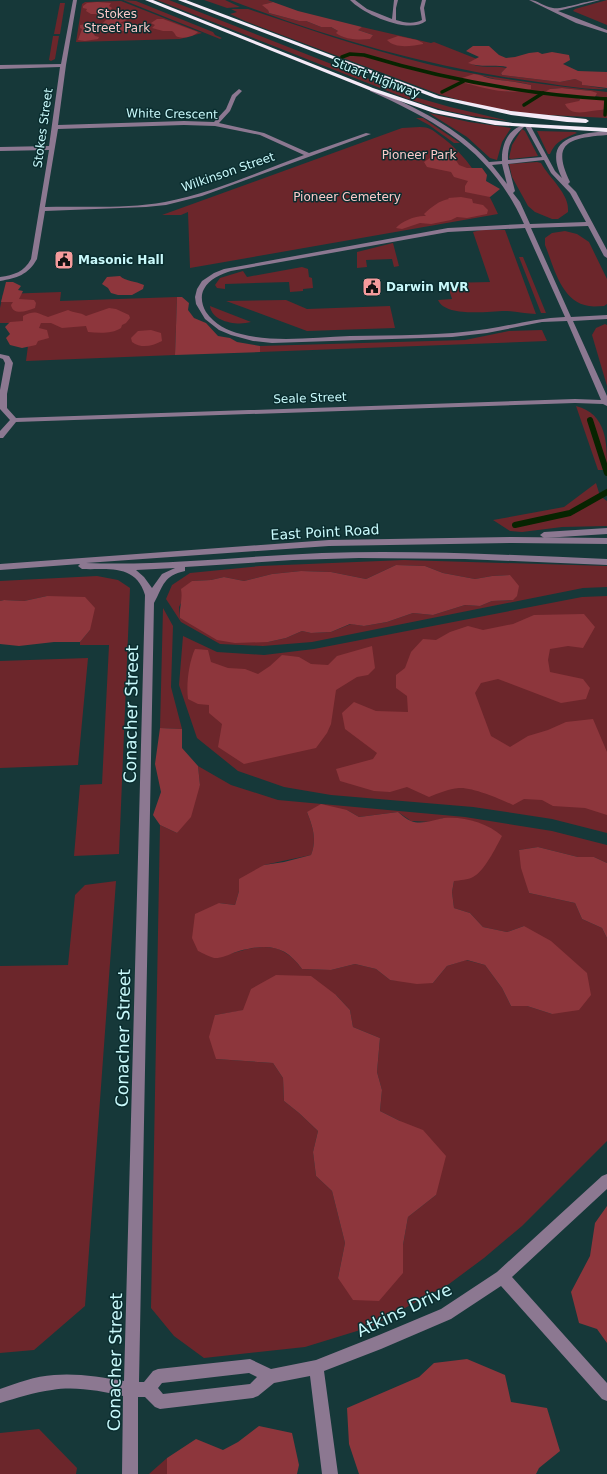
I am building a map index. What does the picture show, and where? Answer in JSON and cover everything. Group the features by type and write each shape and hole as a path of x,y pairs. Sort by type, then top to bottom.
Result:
{"highway":[{"name":"Stuart Highway","path":"181,0 415,90 437,97 482,109 529,116 594,122 544,122 525,126"},
{"name":"Stuart Highway","path":"151,1 404,102 438,112 482,121 525,126 607,131"},
{"path":"482,109 525,126"}],"street":[{"name":"Stokes Street","path":"0,279 23,274 30,269 34,259 52,148 63,65 75,0"},
{"path":"144,0 151,1"},
{"path":"353,1 362,0"},
{"path":"394,21 394,8 396,0"},
{"path":"353,1 358,5 394,21 407,25 423,23 422,8 424,0"},
{"path":"531,0 589,28 607,32"},
{"path":"554,10 598,0"},
{"path":"0,67 63,65"},
{"path":"371,89 445,127 468,143 488,164 517,202"},
{"path":"215,124 228,110 234,96 239,91"},
{"name":"White Crescent","path":"55,126 184,123 215,124 262,134 308,155"},
{"path":"573,192 553,172 525,126 516,130 509,139 505,148 504,162 509,181 527,225 607,403"},
{"path":"607,131 574,139 559,149 557,156 559,166 607,256"},
{"name":"Wilkinson Street","path":"42,209 162,204 200,195 368,134"},
{"path":"0,149 52,148"},
{"path":"488,164 544,158"},
{"path":"590,224 527,225 441,231 234,269 213,276 204,283 199,294 198,303 202,314 222,329 249,338 272,341 463,335 542,320 607,317"},
{"path":"0,356 6,358 8,363 3,394 3,408 14,420 0,436"},
{"name":"Seale Street","path":"14,420 567,401 607,403"},
{"path":"512,540 563,532 607,531"},
{"name":"East Point Road","path":"0,567 329,543 512,540 607,541"},
{"name":"East Point Road","path":"44,564 153,567 265,558 388,555 607,562"},
{"name":"Conacher Street","path":"150,602 157,584 169,573 177,570 226,561"},
{"name":"Conacher Street","path":"119,567 133,571 141,578 150,595 130,1474"},
{"name":"Atkins Drive","path":"270,1376 316,1367 381,1342 446,1314 502,1277 607,1180"},
{"path":"502,1277 607,1394"},
{"path":"0,1396 28,1387 53,1382 95,1383 131,1390 148,1389 158,1376 250,1366 270,1376 253,1392 191,1399 160,1402 148,1389"},
{"path":"316,1367 330,1474"}],"green space":[{"path":"123,0 136,1 213,32 215,35 222,38 220,39"},
{"path":"157,0 169,0 415,97 509,121 443,110 408,99"},
{"path":"204,0 225,0 240,7 227,8"},
{"path":"230,0 268,0 273,2 266,4 269,13 299,21 306,21 321,27 331,27 338,31 341,36 348,37 373,35 358,30 362,27 431,43 434,42 477,59 469,63 473,65 507,68 501,73 502,75 560,82 575,79 583,82 583,85 607,89 572,87 498,76 420,60 305,27"},
{"path":"607,0 607,25 573,11 575,9"},
{"name":"Stokes Street Park","path":"121,1 202,33 180,39 76,42 82,4 85,2"},
{"path":"273,2 298,11 362,27 358,30 373,35 370,39 348,38 336,33 338,31 331,27 321,27 306,21 299,21 269,13 268,10 262,5"},
{"path":"60,3 65,3 60,34 54,34"},
{"path":"87,3 111,3 109,6 112,8 110,10 127,12 126,15 129,19 120,23 125,24 124,31 105,32 101,30 104,24 103,23 107,19 105,14 91,14 86,11 87,9 83,8 83,6"},
{"path":"231,9 248,9 376,50 454,70 511,80 607,92 607,98 594,96 591,91 562,88 550,89 555,96 574,96 580,99 579,101 592,110 607,110 607,118 530,114 485,107 441,95 230,14 237,12","holes":["484,76 519,82 531,85 510,92 464,83"]},
{"path":"157,19 163,19 198,32 194,35 182,38 176,36 172,31 163,31 152,28 155,25 151,23"},
{"path":"91,23 98,25 97,29 92,32 95,36 99,37 98,39 85,41 78,40 82,29 80,28 80,25"},
{"path":"53,36 59,36 55,59 51,61 49,60"},
{"path":"398,36 417,40 423,44 399,46 390,43 387,40"},
{"path":"473,46 489,46 499,55 506,58 538,52 542,54 552,52 569,55 570,60 563,64 578,71 607,72 607,88 582,85 582,82 575,79 560,82 502,75 501,73 507,67 468,63 479,57 466,51"},
{"path":"474,74 493,79 531,85 531,89 514,92 489,89 464,83 462,78"},
{"path":"562,88 597,93 595,97 607,98 607,110 583,112 573,111 568,109 565,104 579,101 580,99 572,96 545,92 550,89"},
{"path":"429,113 469,122 511,128 502,142 497,160 490,158 467,137"},
{"path":"416,118 423,118 460,143 454,143 429,125"},
{"name":"Pioneer Cemetery","path":"420,127 433,130 458,151 481,181 498,214 190,268 188,212 181,215 162,215 402,128"},
{"path":"522,129 525,131 538,156 511,159 509,158 512,145"},
{"path":"537,131 577,133 560,141 550,154 548,154"},
{"path":"444,156 455,159 459,165 467,168 482,168 487,175 486,181 500,189 490,197 465,192 465,186 468,181 454,177 451,172 427,167 424,162 430,158"},
{"path":"541,163 566,199 568,212 558,219 552,219 535,212 528,206 512,177 509,164"},
{"path":"461,197 472,199 473,203 483,205 488,210 487,214 467,218 457,217 451,220 431,224 420,223 402,229 396,228 398,225 410,219 418,216 426,216 424,214 429,209 449,199 448,198"},
{"path":"481,230 505,230 536,314 509,311 458,311 443,306 438,300 452,299 447,283 490,282 473,232"},
{"path":"565,231 577,234 589,242 607,279 607,304 604,306 591,306 579,303 565,291 555,273 545,245 545,238 552,233"},
{"path":"393,243 399,266 394,267 392,259 366,260 367,267 357,268 357,252"},
{"path":"519,257 523,257 546,313 541,313"},
{"path":"302,267 308,269 309,277 312,278 313,288 303,289 303,291 290,292 289,282 225,284 225,289 217,288 215,285 220,278 243,271 247,277"},
{"path":"120,276 144,285 143,289 132,295 118,295 111,293 108,288 102,284 107,277"},
{"path":"6,282 13,282 21,286 18,290 23,291 19,299 34,300 36,303 35,308 17,312 12,308 11,305 13,302 1,302"},
{"path":"61,292 60,301 177,297 175,355 26,361 31,323 0,323 0,308 3,294"},
{"path":"177,297 182,297 189,303 188,310 194,318 206,323 218,336 230,338 237,342 260,346 260,352 175,355"},
{"path":"286,300 307,309 390,306 395,328 307,331 226,301"},
{"path":"210,306 251,322 226,322 215,316"},
{"path":"109,308 116,309 129,315 130,318 122,325 121,328 114,331 101,333 88,332 86,326 62,328 51,323 41,323 39,328 47,330 49,338 38,341 36,345 22,348 10,345 6,338 10,334 5,327 10,322 23,321 23,316 31,313 48,317 68,310 86,316"},
{"path":"605,324 607,325 607,386 592,335 596,328"},
{"path":"151,330 161,333 162,341 147,346 140,346 132,342 131,338 138,331"},
{"path":"542,330 547,341 260,352 260,346 465,340 509,331"},
{"path":"576,406 586,410 594,416 603,431 607,450 607,470 598,470"},
{"path":"596,483 600,496 607,501 607,526 562,527 522,532 510,531 493,520 564,507"},
{"path":"404,560 607,566 607,587 583,588 312,642 263,646 220,644 181,622 166,599 172,585 190,573 260,566","holes":["396,565 425,566 443,573 475,579 510,575 513,600 492,601 480,606 465,605 433,615 413,613 387,622 364,626 351,624 331,632 311,633 302,631 286,638 268,642 254,641 190,623 180,618 179,607 192,581 211,580 224,577 244,581 272,574 301,571 331,572 366,579"]},
{"path":"396,565 425,566 443,573 475,579 510,575 519,586 517,596 513,600 492,601 480,606 465,605 433,615 413,613 387,622 364,626 350,624 331,632 311,633 302,631 286,638 268,642 235,643 217,640 180,618 182,597 181,589 192,581 211,580 224,577 244,581 272,574 301,571 331,572 366,579"},
{"path":"97,576 118,580 130,588 119,854 74,856 80,785 102,784 109,645 80,645 80,642 90,630 47,596 24,601 0,601 0,581"},
{"path":"47,596 85,597 95,608 90,630 80,642 54,642 19,646 0,644 0,601 24,601"},
{"path":"607,596 607,833 552,819 473,807 331,795 284,787 238,771 197,738 179,685 183,636 217,652 264,655 314,649 582,597"},
{"path":"163,608 173,626 171,687 182,729 160,728"},
{"path":"584,614 595,627 583,648 568,646 550,649 548,660 550,672 583,679 590,688 586,699 561,703 498,679 481,683 475,693 491,736 510,747 528,736 548,730 566,722 593,719 607,752 607,815 585,808 553,806 542,800 524,799 513,805 486,794 465,788 451,789 429,797 407,787 390,792 374,791 340,781 336,769 373,759 377,753 345,729 342,713 354,702 376,711 408,712 407,696 396,688 396,675 405,668 411,652 423,639 436,640 450,632 468,626 483,630 513,624 534,615"},
{"path":"372,646 375,668 368,675 357,677 336,690 331,724 327,733 316,748 244,764 218,747 222,724 209,713 209,705 198,704 188,699 188,673 195,649 208,650 211,662 228,668 245,669 258,674 282,655 299,657 311,664 328,665 337,656"},
{"path":"88,658 78,765 0,768 0,661"},
{"path":"160,728 182,729 182,748 198,766 200,785 191,817 177,833 160,825 153,815 161,792 155,764"},
{"path":"198,766 231,785 278,800 465,817 552,831 607,845 607,863 594,857 578,857 538,847 519,850 529,893 575,903 582,919 602,928 607,938 607,1141 522,1226 484,1258 449,1284 370,1327 305,1347 204,1358 174,1336 151,1308 160,825 177,833 200,785","holes":["347,810 359,817 398,812 411,821 432,822 443,818 454,881 452,892 454,908 470,913 483,927 507,932 524,926 552,1014 527,1006 511,1006 502,988 485,965 466,960 447,966 433,983 390,980 376,969 355,964 331,970 302,969 293,958 274,948 253,948 217,958 219,903 235,905 239,891 264,865 311,855 314,844 314,834 307,812","336,995 350,1010 353,1027 380,1038 377,1072 382,1090 380,1111 400,1121 436,1195 408,1217 403,1245 403,1273 338,1278 345,1243 332,1191 316,1176 313,1152 318,1131 284,1101 283,1078 273,1063 216,1059 215,1015"]},
{"path":"321,804 347,810 359,817 398,812 407,819 415,822 428,822 444,818 467,819 483,824 496,831 502,836 481,870 471,878 454,881 452,892 454,908 470,913 483,927 507,932 524,926 551,941 587,973 591,995 579,1010 552,1014 527,1006 511,1006 502,988 485,965 467,960 447,966 433,983 417,984 390,980 376,969 355,964 331,970 302,969 282,950 274,948 258,947 218,958 210,957 198,951 192,938 195,914 219,903 235,905 239,891 239,879 264,865 284,862 311,855 314,844 314,834 307,812"},
{"path":"538,847 578,857 594,857 607,863 607,938 602,928 582,919 575,903 529,893 521,868 519,850"},
{"path":"116,881 85,1306 34,1350 0,1353 0,966 68,965 75,895 85,885"},
{"path":"276,975 311,976 336,995 350,1010 353,1027 380,1038 377,1072 382,1090 380,1111 423,1130 446,1156 436,1195 408,1217 403,1245 403,1273 379,1301 353,1300 338,1278 345,1243 332,1191 316,1176 313,1152 318,1131 284,1101 283,1078 273,1063 216,1059 209,1037 215,1015 243,1010 251,989"},
{"path":"607,1206 607,1343 597,1329 579,1323 571,1292 590,1256 595,1223"},
{"path":"467,1359 505,1375 511,1402 547,1408 560,1451 539,1468 536,1474 359,1474 349,1444 347,1408 419,1377 434,1363"},
{"path":"259,1426 292,1433 299,1465 297,1474 167,1474 167,1458 196,1439 223,1450 238,1442"},
{"path":"39,1429 77,1468 76,1474 0,1474 0,1433"},
{"path":"167,1458 167,1474 149,1474"}],"waterway":[{"path":"342,57 350,54 364,55 394,64 484,84 576,97 607,99"},
{"path":"442,92 464,81"},
{"path":"524,105 543,93"},
{"path":"605,115 606,99"},
{"path":"590,420 607,473"},
{"path":"515,525 570,513 607,492"}],"place":[{"name":"Masonic Hall","path":"64,260"},
{"name":"Darwin MVR","path":"372,287"}],"park label":[{"name":"Pioneer Park","path":"419,155"}]}
